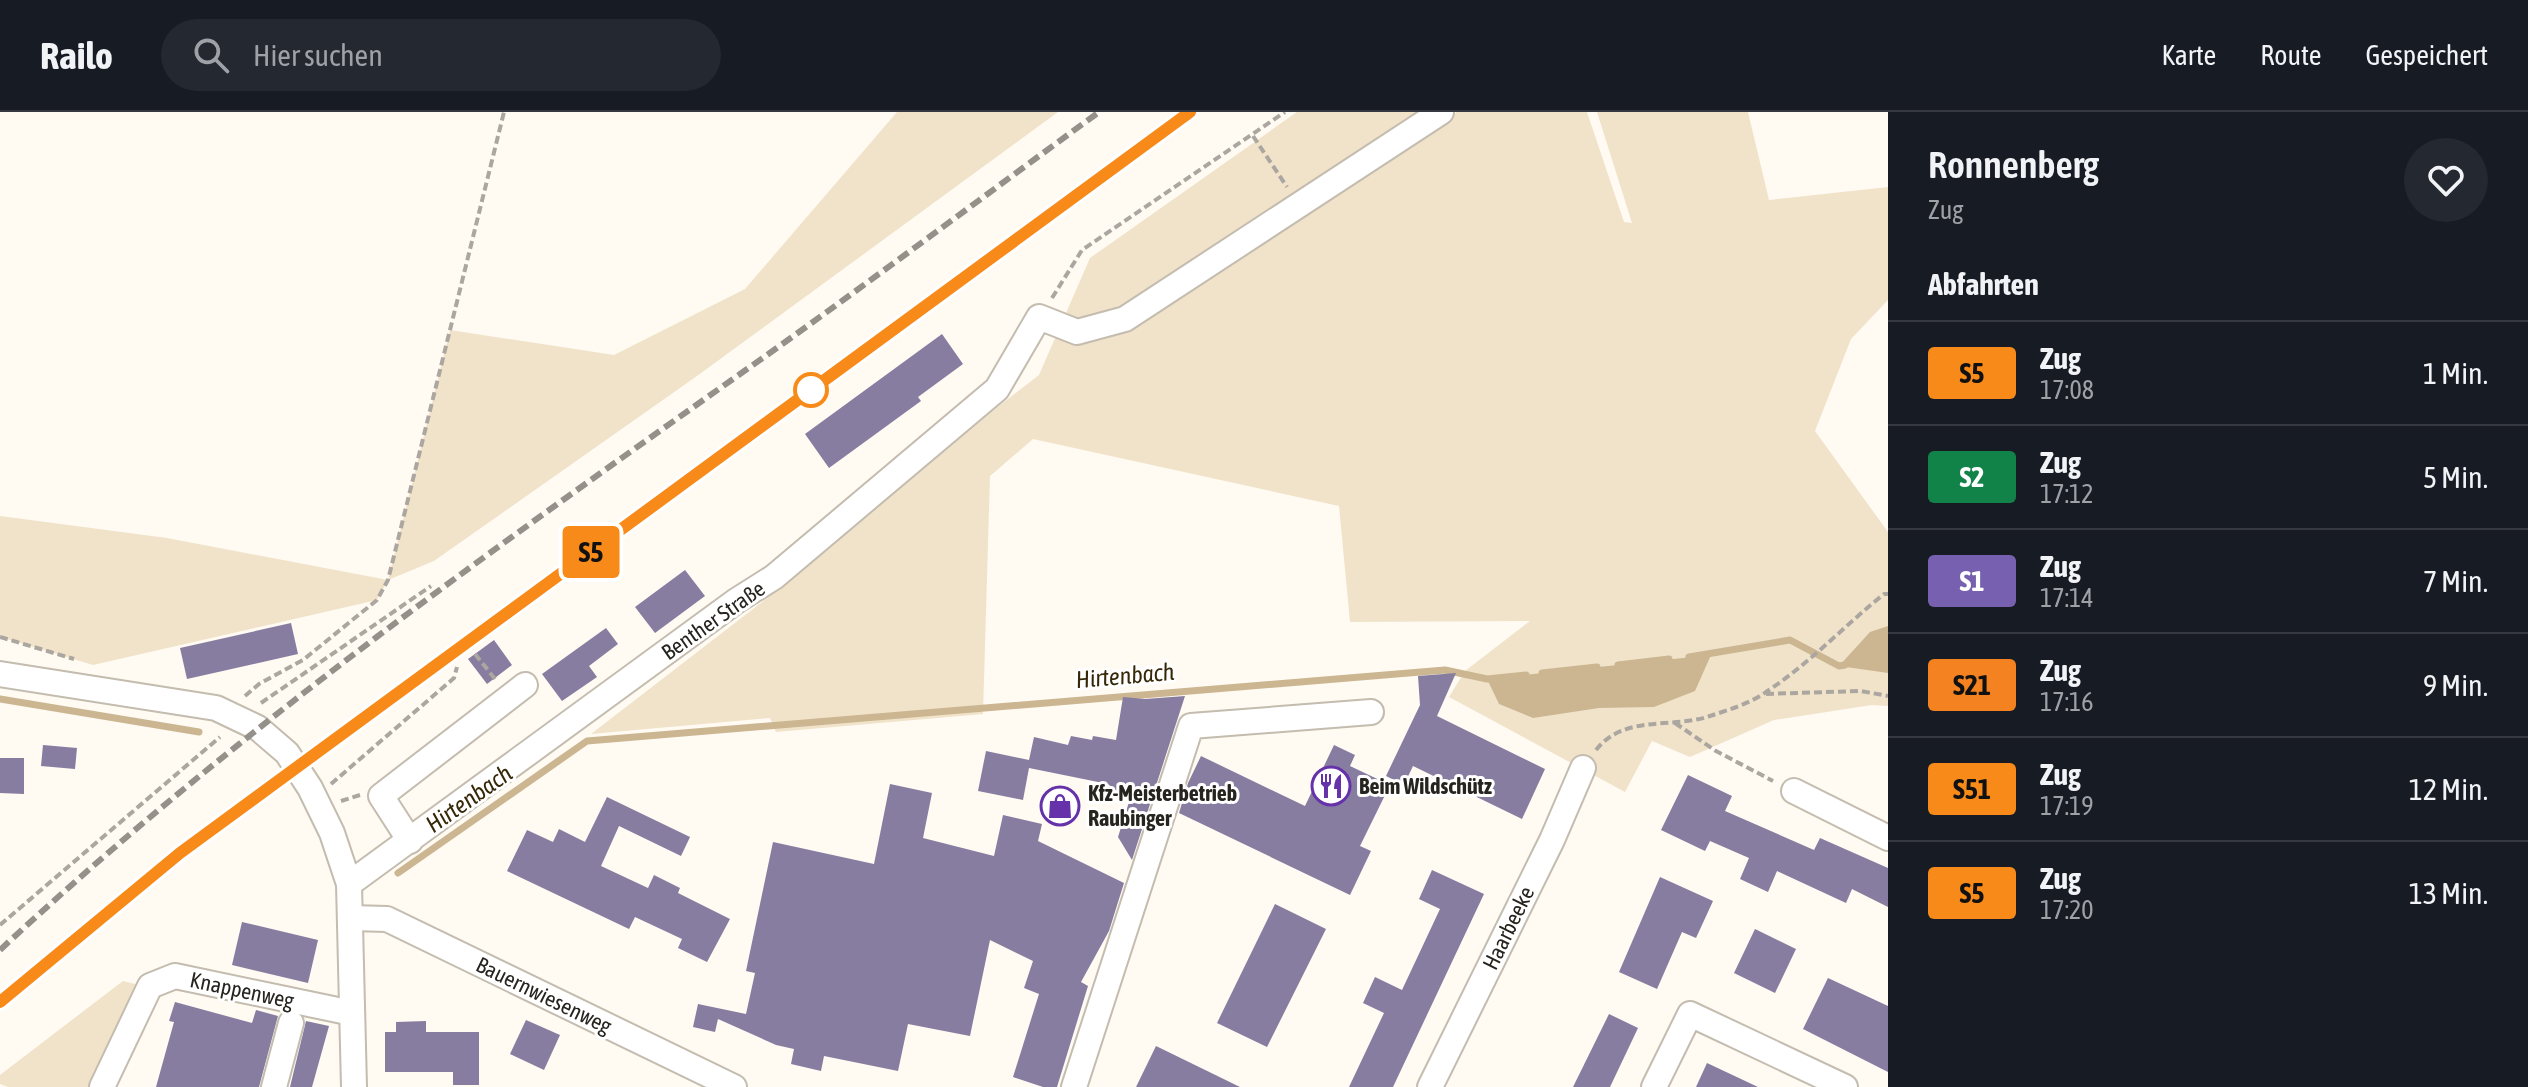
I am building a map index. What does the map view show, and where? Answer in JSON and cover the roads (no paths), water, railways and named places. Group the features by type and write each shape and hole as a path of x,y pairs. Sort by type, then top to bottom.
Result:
{"street":[{"name":"Benther Straße","path":"349,884 736,601 774,577 846,518 997,389 1039,317 1077,332 1125,319 1441,112"},
{"path":"0,674 216,708 243,708 258,728 287,753 310,788 332,833 349,884 354,1087"},
{"path":"410,841 381,796 525,685"},
{"path":"1074,1087 1191,726 1371,712"},
{"name":"Haarbeeke","path":"1430,1087 1552,840 1583,768"},
{"path":"1794,791 1888,838"},
{"name":"Bauernwiesenweg","path":"351,918 387,919 734,1087"},
{"name":"Knappenweg","path":"102,1087 150,986 175,976 352,1013"},
{"path":"1654,1087 1690,1014 1845,1087"},
{"path":"274,1087 291,1023"}],"waterway":[{"name":"Hirtenbach","path":"1689,657 1790,640 1839,666 1845,665"},
{"name":"Hirtenbach","path":"1618,665 1669,659"},
{"name":"Hirtenbach","path":"1542,673 1597,667"},
{"name":"Hirtenbach","path":"398,873 587,741 1445,670 1487,679 1526,675"},
{"name":"Hirtenbach","path":"0,699 199,732"}],"railway":[{"path":"0,950 185,788 377,637 1099,112"},
{"path":"0,1002 180,853 1189,112"}],"train":[{"name":"S5","path":"0,1002 60,949 180,853 1190,112"}],"place":[{"name":"Beim Wildschütz","path":"1331,786"},
{"name":"Kfz-Meisterbetrieb Raubinger","path":"1060,806"}]}
